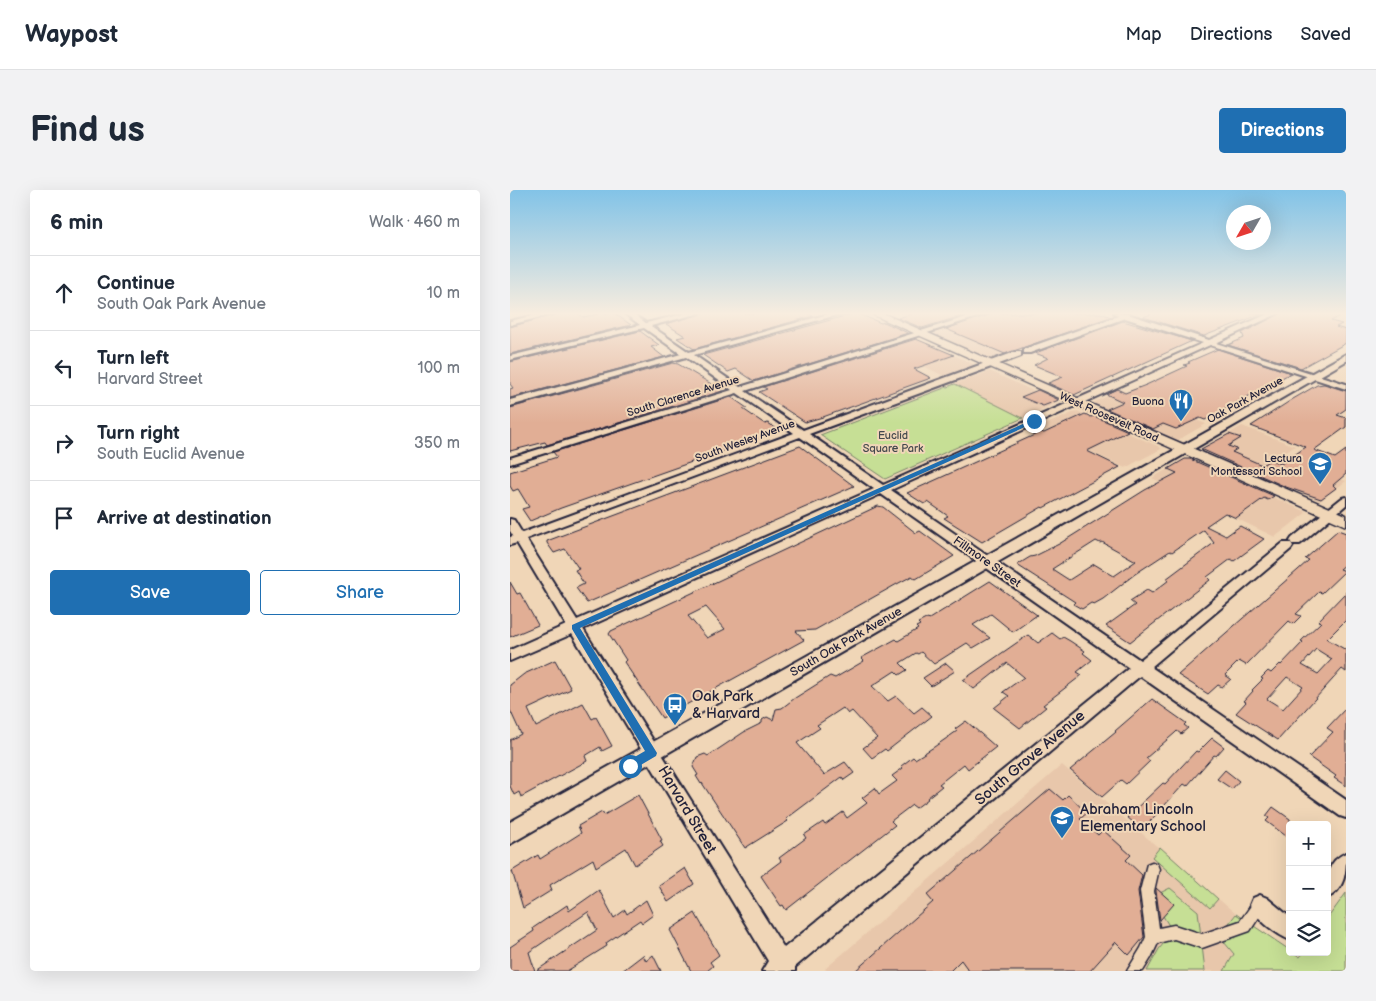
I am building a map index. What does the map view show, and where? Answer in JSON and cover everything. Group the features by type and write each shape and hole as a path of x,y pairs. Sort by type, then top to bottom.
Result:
{"main road":[{"name":"West Roosevelt Road","path":"956,349 1346,521"}],"street":[{"path":"510,358 546,349"},
{"name":"Fillmore Street","path":"680,349 1346,810"},
{"path":"510,403 708,349"},
{"name":"South Clarence Avenue","path":"510,461 870,349"},
{"path":"1027,351 1031,349"},
{"path":"510,656 1194,349"},
{"path":"1229,349 1346,387"},
{"name":"South Wesley Avenue","path":"515,539 1018,354"},
{"name":"Oak Park Avenue","path":"1183,450 1346,357"},
{"name":"South Oak Park Avenue","path":"510,834 1183,450"},
{"name":"South Grove Avenue","path":"780,969 1139,667 1346,500"},
{"name":"Harvard Street","path":"510,522 515,539 575,627 780,969"},
{"path":"1331,883 1346,862"},
{"path":"1134,971 1146,953 1153,937 1147,891 1152,869"},
{"path":"1153,937 1174,932 1202,941 1245,926 1260,905 1286,927"}],"shaded area":[{"path":"889,349 942,349 975,365 944,376"},
{"path":"969,349 1017,349 991,359"},
{"path":"990,371 1055,401 1055,404 1023,418 955,384"},
{"path":"1121,390 1206,424 1178,440 1092,403"},
{"path":"1077,411 1161,449 1125,468 1040,427"},
{"path":"1242,426 1295,446 1282,455 1346,481 1320,501 1201,450"},
{"path":"1186,459 1307,512 1275,537 1152,478"},
{"name":"Abraham Lincoln Elementary School","path":"1062,765 1236,914 1219,936 1234,954 1224,971 827,971 825,969"}],"green space":[{"name":"Euclid Square Park","path":"955,384 1023,418 885,479 820,435"},
{"path":"1160,847 1218,899 1210,908 1152,857"},
{"path":"1170,888 1198,911 1205,971 1147,971 1159,949 1173,932 1158,908 1156,895"},
{"path":"1346,893 1346,971 1224,971 1234,954 1219,936 1236,914 1286,948 1286,956 1300,957 1331,956 1331,914"}],"building":[{"path":"510,349 529,349 510,354"},
{"path":"563,349 654,349 664,357 510,398 510,389 513,388 510,384 510,362"},
{"path":"723,349 855,349 754,381 736,369 728,372 703,355"},
{"path":"883,349 941,349 954,355 914,369 931,378 805,422 759,392 767,389 763,387"},
{"path":"994,349 1018,349 1005,354"},
{"path":"1045,349 1174,349 1074,395 1048,383 1063,377 1034,365 1048,358 1035,353"},
{"path":"1219,349 1291,373 1205,420 1200,418 1176,429 1163,424 1153,429 1107,409 1123,402 1106,394 1117,389 1125,393 1146,385 1187,366 1184,365 1190,363 1188,362"},
{"path":"1242,349 1334,349 1301,368"},
{"path":"673,363 678,364 723,391 547,445 545,442 510,451 510,408"},
{"path":"1324,384 1346,391 1346,409 1337,415 1346,418 1346,427 1314,450 1335,458 1346,450 1346,474 1333,485 1336,488 1321,499 1286,487 1201,449 1229,434 1241,438 1228,446 1237,449 1232,452 1262,465 1270,460 1281,464 1306,447 1251,426 1317,385"},
{"path":"1038,390 1059,400 1043,406 1021,397"},
{"path":"731,397 747,408 743,409 765,424 768,423 780,431 561,508 530,521 522,509 529,507 518,489 513,491 510,486 510,472 557,457 553,452"},
{"path":"1085,414 1128,431 1087,451 1120,467 1042,507 982,542 944,518 948,516 928,502 924,504 907,493 1041,432 1044,433"},
{"path":"800,446 854,486 587,603 576,588 584,584 575,570 579,569 565,549 554,553 547,543 547,541 560,536"},
{"path":"1185,459 1190,459 1274,496 1268,500 1264,498 1236,518 1225,513 1206,526 1226,536 1240,526 1264,539 1234,561 1231,559 1207,577 1210,580 1130,642 1106,626 1135,605 1130,601 1147,590 1152,593 1169,580 1166,579 1214,543 1204,530 1135,574 1103,599 1094,604 1091,603 1082,609 1073,604 1075,602 1017,565 1059,544 1145,490 1177,473 1168,469","holes":["1096,541 1102,542 1136,561 1114,576 1094,564 1069,580 1052,569"]},
{"path":"878,506 883,507 916,533 920,531 954,556 916,579 912,576 815,630 796,631 804,640 662,718 624,662 626,660 609,634 611,631","holes":["706,607 725,629 707,638 688,616"]},
{"path":"1338,530 1346,533 1346,564 1340,569 1345,571 1296,614 1301,616 1293,624 1289,621 1246,665 1239,661 1225,675 1231,679 1222,687 1218,685 1208,694 1178,675 1298,570 1309,560 1305,559"},
{"path":"990,581 1037,615 1013,632 991,614 973,625 990,638 973,648 967,643 934,664 921,652 916,653 900,663 907,670 899,675 895,671 872,686 888,701 896,696 914,713 922,707 932,716 887,751 885,749 872,758 863,748 877,738 852,711 848,714 843,708 817,725 820,728 797,743 824,775 845,762 854,773 844,780 842,777 786,819 788,821 745,848 696,776 698,775 693,767 697,757 705,754 708,756 744,732 762,723 762,720 767,717 773,720 776,709 782,708 830,676 835,678 864,661 861,658 896,639 898,641 918,629 916,627 920,625 918,623 929,619"},
{"path":"510,582 517,594 520,593 538,625 510,637"},
{"path":"1346,592 1346,620 1327,639 1346,650 1346,672 1342,669 1278,740 1236,713 1246,702 1244,701 1252,690 1263,679 1261,678 1268,671 1271,673 1281,665 1303,642 1301,641 1321,622 1318,621","holes":["1316,649 1332,659 1318,674 1302,665","1287,677 1303,687 1283,709 1267,699"]},
{"path":"1052,633 1060,639 1063,637 1085,651 1083,653 1092,660 1077,672 1082,675 1043,705 1046,707 1020,728 994,708 1009,696 1003,692 1024,677 1007,663 974,689 963,680 1028,635 1038,643"},
{"path":"555,660 571,689 528,709 536,727 583,703 592,719 596,717 612,746 602,751 600,747 585,756 587,761 521,797 519,792 514,795 510,786 510,740 521,734 510,710 510,685 524,674"},
{"path":"946,663 955,671 931,686 923,678"},
{"path":"1152,699 1186,723 1184,725 1188,728 1181,734 1177,731 1146,758 1150,761 1126,784 1121,780 1102,797 1070,770"},
{"path":"1346,708 1346,786 1334,778 1336,776 1309,757 1333,732 1327,728"},
{"path":"966,721 996,747 968,769 964,764 939,784 942,786 928,799 916,808 912,805 891,821 895,825 786,910 783,905 781,906 761,876 781,861 779,858 806,838 804,835 823,822 825,825 843,812 847,818 867,803 862,798 875,788 879,794 897,781 892,776 903,768 901,766 913,757 915,759 934,747 957,731 955,729"},
{"path":"1212,738 1224,747 1216,756 1214,755 1187,786 1184,784 1142,830 1127,817 1163,783 1165,784 1196,751 1198,752"},
{"path":"1225,770 1239,781 1232,789 1217,779"},
{"name":"Abraham Lincoln Elementary School","path":"1050,789 1063,800 1068,795 1087,813 1080,819 1098,835 1103,830 1131,855 1126,860 1142,875 1138,891 1144,937 1129,955 1116,942 1090,971 969,971 961,960 950,971 855,971 933,902 927,895"},
{"path":"638,795 662,840 660,841 663,846 635,865 626,848 596,867 593,859 550,885 552,890 523,908 512,871 538,855 540,859 581,833 578,826 602,812 604,815"},
{"path":"1273,807 1290,819 1290,821 1286,821 1286,836 1266,821 1269,818 1266,816"},
{"path":"685,868 694,884 668,902 659,886"},
{"path":"1156,888 1174,904 1160,920 1156,891"},
{"path":"599,890 614,918 625,910 627,914 646,900 653,915 642,923 640,920 606,943 607,946 567,971 536,971 597,930 588,912 529,952 535,971 510,971 510,947 534,931 533,928 567,905 569,911"},
{"path":"695,913 719,955 710,962 713,966 707,971 691,971 670,930"},
{"path":"643,955 646,961 653,955 661,971 622,971"}],"place":[{"name":"Buona","path":"1181,422"},
{"name":"Lectura Montessori School","path":"1320,485"},
{"name":"Oak Park & Harvard","path":"675,726"},
{"name":"Abraham Lincoln Elementary School","path":"1062,839"}],"route":[{"path":"630,766 652,753 575,627 1034,421"}]}
